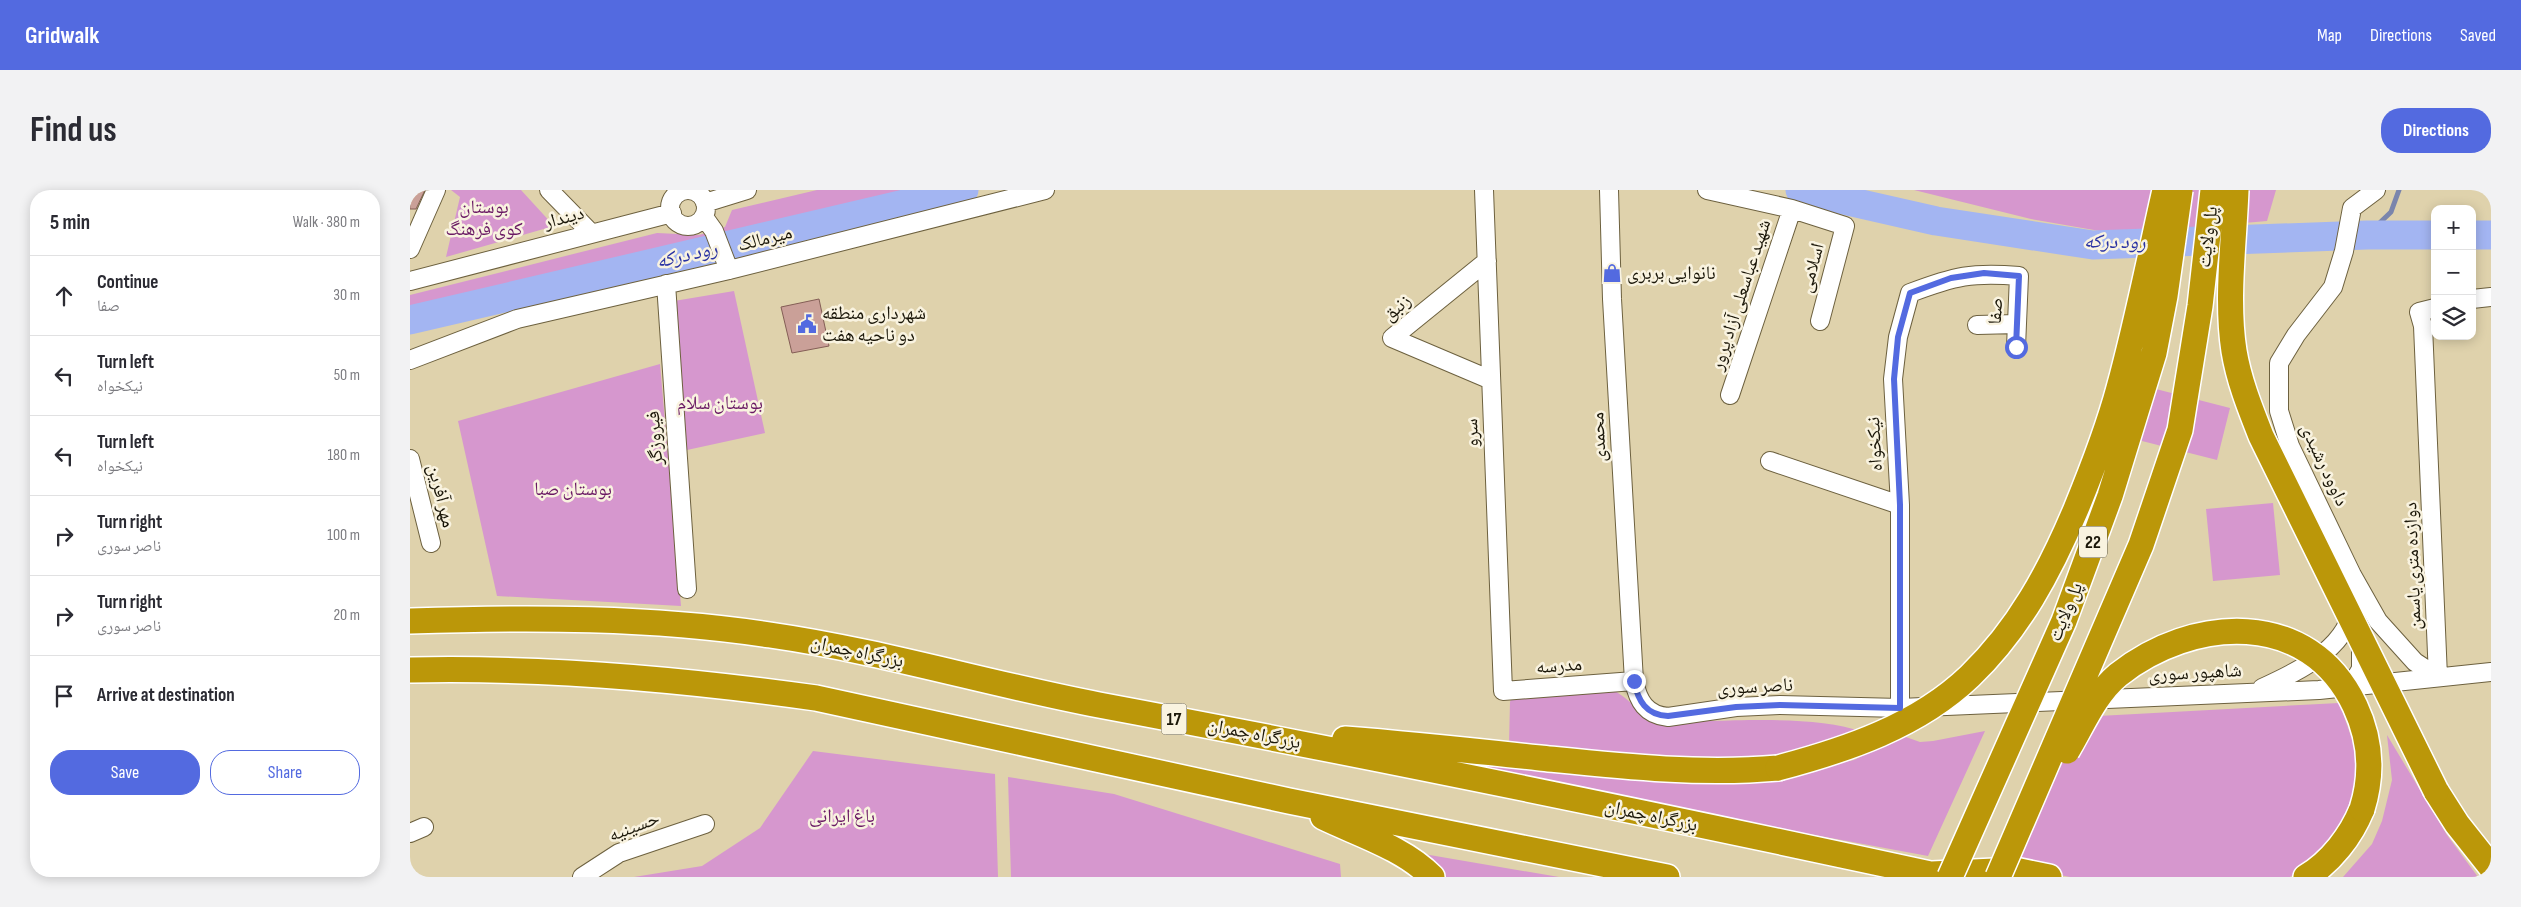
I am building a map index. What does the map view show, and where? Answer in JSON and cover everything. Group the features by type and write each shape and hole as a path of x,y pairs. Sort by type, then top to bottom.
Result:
{"highway":[{"path":"1271,737 1318,736 1609,765 1741,771 1778,768 1848,747 1880,734 1932,705 1969,677 2006,638 2033,599 2063,540 2088,480 2119,390 2165,190"},
{"name":"پل ولایت","path":"1942,876 2064,621 2110,496 2154,353 2165,296 2180,190"},
{"name":"پل ولایت","path":"1998,877 2141,546 2180,430 2200,306 2213,190"},
{"path":"2236,190 2232,326 2234,352 2244,389 2261,436 2436,791 2457,824 2491,867"},
{"path":"410,611 458,619"},
{"name":"بزرگراه چمران","path":"410,621 458,619 650,623 713,627 764,634 835,646 1048,695 1271,737 1942,876 2016,870 2048,877"},
{"path":"2018,832 2103,691 2117,676 2154,652 2175,642 2207,632 2229,630 2254,632 2278,637 2316,657 2342,684 2363,722 2370,768 2367,792 2362,809 2355,826 2335,852 2306,877"},
{"path":"410,670 516,670 625,676 736,687 816,698 1289,802 1667,877"},
{"path":"1289,802 1392,850 1422,867 1432,877"}],"street":[{"path":"410,249 436,190"},
{"path":"549,190 591,233"},
{"path":"727,263 704,210 700,194 685,190 675,196 671,208 674,218 684,225 695,224 704,210 746,190"},
{"name":"میرمالک","path":"410,360 517,318 666,284 727,263 1046,190"},
{"name":"سرو","path":"1484,190 1501,675"},
{"name":"محمدی","path":"1609,190 1612,299 1634,681"},
{"path":"1707,190 1792,209"},
{"name":"داوود رشیدی","path":"2376,190 2352,208 2347,226 2344,250 2333,287 2282,354 2279,363 2279,411 2290,446 2352,575 2378,621 2415,662 2438,677"},
{"name":"اسلامی","path":"1792,209 1845,226 1820,321"},
{"name":"شهید عباسعلی آزاد پرور","path":"1730,395 1792,209"},
{"name":"دیندار","path":"410,281 672,213"},
{"name":"زنبق","path":"1487,261 1392,338 1491,380"},
{"name":"نیکخواه","path":"1900,708 1900,505 1894,379 1898,337 1910,293 1951,278 1984,273 2019,276"},
{"name":"صفا","path":"2016,347 2019,276"},
{"name":"فیروزگر","path":"666,284 687,589"},
{"path":"2476,299 2491,297"},
{"name":"دوازده متری یاسمن","path":"2431,309 2419,312 2423,326 2430,453 2438,677"},
{"path":"1977,325 2017,324"},
{"name":"مهر آفرین","path":"410,459 431,543"},
{"path":"1770,461 1900,505"},
{"path":"2319,690 2309,686 2304,681 2304,672 2338,637 2346,625 2354,603 2352,575"},
{"path":"2350,687 2361,670 2362,635 2360,607 2352,575"},
{"path":"2253,691 2310,665"},
{"name":"شاهپور سوری","path":"1900,708 2253,691 2319,690 2491,672"},
{"name":"مدرسه","path":"1501,675 1503,691 1634,681"},
{"name":"ناصر سوری","path":"1634,681 1637,696 1642,705 1658,716 1736,707 1780,705 1900,708"},
{"name":"حسینیه","path":"582,877 619,853 705,824"}],"green space":[{"name":"بوستان کوی فرهنگ","path":"451,190 521,190 554,226 446,257 460,197"},
{"path":"817,190 918,190 739,231 410,313 410,295 657,233 699,235 725,227 732,210"},
{"path":"1914,190 2276,190 2267,221 2117,234 2031,219"},
{"name":"بوستان سلام","path":"734,291 765,433 687,450 674,301"},
{"name":"بوستان صبا","path":"660,364 681,606 497,596 458,421"},
{"path":"2152,388 2230,408 2217,460 2138,440"},
{"path":"2273,503 2280,575 2213,581 2206,509"},
{"path":"1611,689 1649,717 1665,722 1788,720 1828,724 1863,732 1805,753 1733,762 1509,745 1510,702 1513,694"},
{"path":"2339,703 2356,756 2357,774 2355,788 2344,818 2335,833 2313,859 2290,877 2070,877 2014,866 2080,717"},
{"path":"1985,731 1928,856 1594,794 1471,767 1480,758 1821,767 1854,760 1903,736 1920,742"},
{"path":"2387,735 2447,835 2478,877 2343,877 2372,844 2382,821 2392,780"},
{"name":"باغ ایرانی","path":"813,751 995,774 998,877 634,877 702,866 760,828"},
{"path":"1008,777 1114,794 1340,864 1341,877 1011,877"},
{"path":"1418,853 1559,877 1444,877"}],"building":[{"path":"410,190 425,190 416,209 410,209"},
{"path":"819,299 829,346 792,353 781,307"}],"waterway":[{"name":"رود درکه","path":"410,320 964,190"},
{"name":"رود درکه","path":"1800,190 1936,221 2093,245 2367,235 2431,235"},
{"path":"2367,235 2391,212 2399,190"},
{"name":"رود درکه","path":"2476,235 2491,235"}],"place":[{"name":"نانوایی بربری","path":"1612,273"},
{"name":"شهرداری منطقه دو ناحیه هفت","path":"807,324"}],"route":[{"path":"1634,681 1637,696 1642,705 1658,716 1736,707 1780,705 1900,708 1900,505 1894,379 1898,337 1910,293 1951,278 1984,273 2019,276 2016,347"}]}
